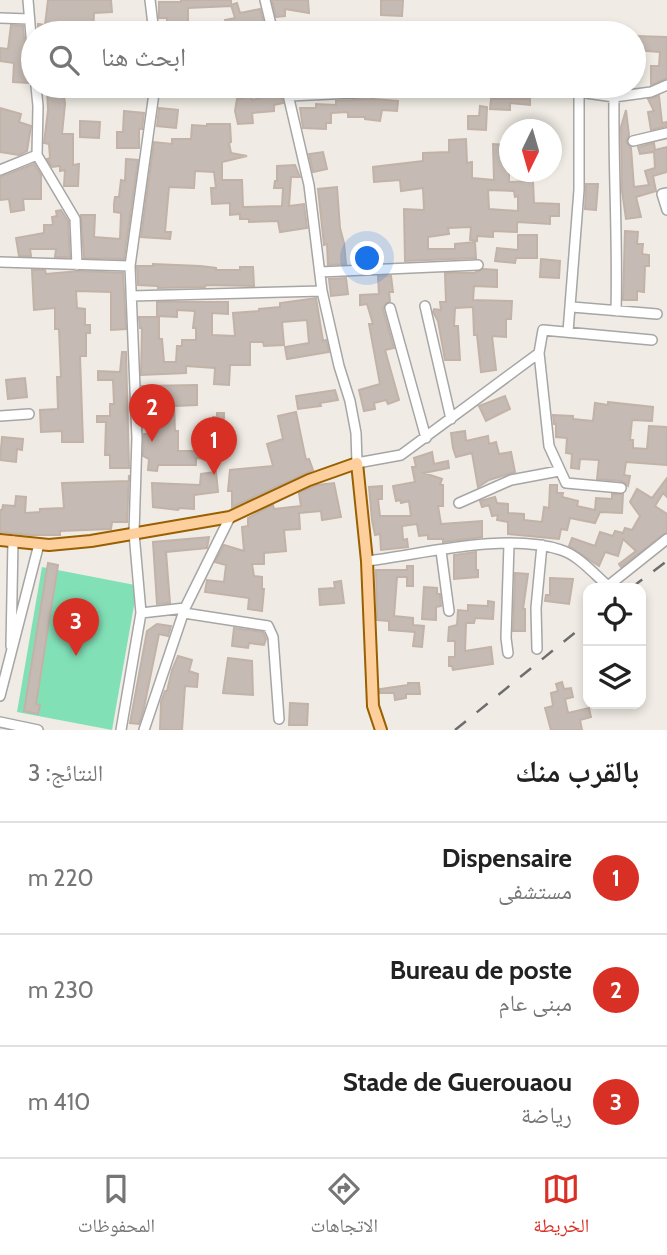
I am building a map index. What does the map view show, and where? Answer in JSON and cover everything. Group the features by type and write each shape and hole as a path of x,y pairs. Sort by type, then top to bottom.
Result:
{"main road":[{"path":"0,540 49,545 91,541 230,517 309,480 357,463 367,561 373,706 381,730"}],"street":[{"path":"0,18 29,19 28,0"},
{"path":"150,0 153,21"},
{"path":"265,0 270,21"},
{"path":"646,93 667,85"},
{"path":"37,98 37,155 75,219 77,265"},
{"path":"121,730 141,613 134,533 137,438 130,266 153,98"},
{"path":"289,98 309,185 323,291 356,433 357,463 401,455 539,352"},
{"path":"568,332 579,190 579,98"},
{"path":"614,98 616,311"},
{"path":"633,141 667,133"},
{"path":"0,170 37,155"},
{"path":"667,192 662,194 667,210"},
{"path":"0,262 130,266"},
{"path":"320,272 478,265"},
{"path":"131,296 323,291"},
{"path":"425,306 451,419"},
{"path":"572,307 657,314"},
{"path":"390,308 426,438"},
{"path":"621,488 566,483 559,471 549,446 539,352 543,330 652,340"},
{"path":"0,416 30,414"},
{"path":"459,503 511,480 559,471"},
{"path":"144,730 185,611 230,517"},
{"path":"367,561 509,544 542,545 563,550 608,586 667,539"},
{"path":"11,659 13,541"},
{"path":"0,696 39,544"},
{"path":"508,653 506,638 509,544"},
{"path":"537,649 536,608 542,545"},
{"path":"440,551 450,611"},
{"path":"141,613 185,611 268,626 273,637 279,719"},
{"path":"0,722 38,730"}],"green space":[{"path":"42,567 135,585 135,600 112,730 17,712"}],"building":[{"path":"48,0 111,0 112,12 94,13 94,21 45,21"},
{"path":"231,0 231,6 188,8 188,21 167,21 167,18 159,18 159,2"},
{"path":"272,0 308,0 309,13 285,9 285,16 276,17"},
{"path":"381,0 403,0 402,16 381,15"},
{"path":"237,3 240,13 260,9 263,21 225,21 235,18 231,5"},
{"path":"11,25 21,26 21,82 13,82 14,63 0,61 0,48 8,49"},
{"path":"646,36 667,37 667,78 651,85 651,66 659,66 660,52 646,51"},
{"path":"659,96 662,123 667,122 667,126 651,130 648,112 654,111 648,99"},
{"path":"47,98 64,98 62,134 73,134 73,165 79,164 78,186 64,186 65,170 60,171 60,166 52,167 47,159 50,158 49,144 44,143"},
{"path":"282,98 283,103 274,105 274,111 252,113 253,123 238,124 235,111 237,99"},
{"path":"491,99 530,99 530,105 510,103 510,110 490,109"},
{"path":"336,101 398,101 397,111 382,110 380,121 365,117 348,117 348,112 331,113 331,123 326,123 326,129 303,128 300,108 316,108 316,104 336,105"},
{"path":"480,106 487,107 486,130 468,129 468,116 479,116"},
{"path":"0,108 21,114 19,122 31,126 27,151 19,155 0,152"},
{"path":"159,108 178,110 176,128 157,126"},
{"path":"626,110 629,135 626,142 631,148 634,187 649,185 645,171 655,168 654,152 640,154 638,147 654,143 655,150 667,147 667,172 653,176 656,191 636,197 641,217 626,219 622,191 621,127"},
{"path":"124,111 144,113 142,129 139,129 139,148 117,148 117,132 123,132"},
{"path":"80,121 100,122 99,138 80,137"},
{"path":"230,124 231,153 247,156 222,162 222,180 242,180 243,207 282,206 283,188 274,188 277,166 295,165 300,177 291,177 289,206 304,204 307,228 280,232 278,221 249,222 249,219 240,219 240,214 230,215 230,203 212,204 211,188 216,188 214,172 195,171 194,188 169,187 165,232 171,232 170,239 141,237 154,142 172,144 172,139 191,139 192,125"},
{"path":"466,139 467,163 472,162 472,178 494,180 493,144 499,144 499,182 533,182 534,203 559,204 559,216 550,216 550,224 517,222 517,232 493,231 493,237 477,236 477,241 470,240 471,227 448,228 449,234 428,237 428,249 455,249 455,244 475,242 476,258 405,261 404,209 424,210 423,188 401,191 400,180 374,182 373,167 423,161 423,153 449,152 449,140","holes":["488,190 514,191 515,197 518,196 518,211 489,209"]},
{"path":"323,152 327,169 313,172 309,154"},
{"path":"126,159 138,160 124,259 84,258 81,215 95,215 94,237 120,239 121,213 114,212 114,204 115,197 119,197 121,180 125,181"},
{"path":"34,164 41,175 41,199 23,199 24,210 11,212 9,199 0,200 0,177"},
{"path":"586,184 598,184 596,210 585,209"},
{"path":"337,187 346,264 328,265 318,189"},
{"path":"61,210 68,221 70,257 55,257 56,249 30,249 31,256 19,256 16,238 44,233 44,225 53,225 52,217 57,216 56,211"},
{"path":"625,231 638,232 637,244 643,244 642,254 649,255 649,266 645,266 644,292 637,291 637,300 623,300"},
{"path":"518,235 537,235 537,258 516,258 515,263 495,261 497,248 518,250"},
{"path":"541,259 560,261 559,278 540,277"},
{"path":"137,266 200,266 216,270 253,267 254,286 158,288 138,285"},
{"path":"483,269 497,270 497,287 474,286 473,300 512,301 511,319 506,319 506,337 492,336 496,370 481,372 477,335 474,335 473,307 455,308 454,326 458,326 460,360 445,360 438,321 433,312 434,309 441,310 440,302 446,302 445,273 474,273"},
{"path":"32,270 45,270 46,274 79,271 123,273 126,329 111,330 111,292 76,291 77,308 85,309 85,325 90,325 90,333 86,333 86,356 80,356 83,442 62,442 62,431 41,432 40,410 58,409 57,377 61,377 59,329 55,329 55,308 34,310"},
{"path":"378,276 391,276 393,292 389,292 390,301 383,309 394,348 385,350 399,400 388,404 386,400 374,403 375,409 364,411 359,390 380,384 369,324 373,324 367,304 360,305 360,295 379,294"},
{"path":"346,278 348,294 331,296 329,279"},
{"path":"316,298 323,341 326,340 329,352 287,359 285,347 309,343 307,320 282,322 284,345 264,346 263,342 250,342 250,365 230,365 229,385 214,384 215,368 186,366 186,373 141,375 142,328 139,317 159,317 159,339 162,339 164,362 176,362 177,346 182,346 182,340 196,340 196,328 193,328 195,311 177,310 177,317 157,316 157,302 228,302 228,314 212,313 212,335 235,336 233,313 259,311 280,307 280,303"},
{"path":"122,352 126,352 129,468 110,468 110,455 105,455 106,422 97,422 97,416 110,416 110,404 114,404 113,380 98,380 98,371 120,372"},
{"path":"25,378 27,397 8,399 6,380"},
{"path":"197,385 197,405 174,406 178,451 202,451 203,435 213,436 213,417 217,417 217,413 224,413 223,460 196,458 196,465 158,465 157,471 148,470 149,459 143,456 144,434 148,434 148,421 143,421 142,386"},
{"path":"335,390 338,400 320,403 321,406 298,409 296,396"},
{"path":"505,396 510,409 486,421 479,406"},
{"path":"608,402 653,407 652,421 632,420 630,440 633,440 633,448 647,449 649,426 667,427 667,465 626,462 624,475 630,476 628,486 622,481 597,479 599,460 580,459 579,469 571,468 572,454 566,453 567,438 556,437 553,415 593,421 595,403 608,405"},
{"path":"296,412 306,460 309,459 313,470 232,507 232,491 228,491 230,470 273,466 267,444 283,439 278,416"},
{"path":"465,431 466,441 488,436 489,444 496,442 499,454 511,452 515,472 489,480 478,487 472,453 456,457 453,448 451,433"},
{"path":"2,437 23,439 22,450 17,449 16,462 0,460"},
{"path":"432,452 434,464 448,461 449,468 424,473 442,479 440,485 443,485 443,506 438,506 441,524 482,521 482,537 443,542 443,539 428,539 428,535 419,536 417,524 402,526 403,540 407,539 408,547 381,550 380,534 375,535 372,520 369,487 382,486 382,499 378,499 380,516 411,516 409,501 396,501 393,486 415,482 412,467 416,467 414,458"},
{"path":"216,472 218,492 194,495 194,509 153,507 152,483 200,485 201,474"},
{"path":"667,478 667,497 663,493 655,506 667,514 667,532 621,567 619,564 636,551 623,539 618,556 605,552 599,566 569,546 572,538 595,546 600,532 613,536 615,531 623,533 625,528 632,530 640,516 630,502 637,489 652,498"},
{"path":"129,481 127,522 112,522 111,529 60,531 60,535 0,532 0,510 3,505 15,506 16,496 26,497 25,513 40,512 40,509 64,508 62,483"},
{"path":"334,483 341,517 322,520 321,511 299,513 300,529 284,530 286,551 264,553 264,564 252,564 254,576 262,577 262,611 248,609 249,598 205,592 207,580 224,582 226,565 215,562 224,545 244,551 242,527 248,526 248,518 273,505 274,509 301,506 299,493 317,485"},
{"path":"550,485 557,485 557,493 563,493 562,497 578,501 577,506 595,510 596,498 612,499 612,494 623,494 622,513 600,512 595,523 570,518 567,530 561,529 559,539 508,534 508,522 497,520 498,515 492,516 489,505 482,507 480,501 495,497 497,503 508,504 508,513 524,514 524,520 542,522 544,507 549,508"},
{"path":"209,537 207,548 166,552 170,603 157,604 153,542"},
{"path":"476,552 478,577 454,579 454,555"},
{"path":"48,563 58,565 36,704 40,705 38,714 24,711"},
{"path":"407,566 413,566 413,586 407,586 407,577 397,577 394,616 413,618 413,625 424,626 422,647 413,646 415,632 389,630 389,621 377,620 376,570 407,570"},
{"path":"515,573 528,574 523,609 525,631 513,631"},
{"path":"550,578 573,579 569,604 545,601 546,595 550,595"},
{"path":"341,581 344,603 320,605 319,589 335,588 334,582"},
{"path":"424,587 437,588 437,594 440,594 441,606 436,607 436,620 422,619"},
{"path":"488,601 494,602 493,619 475,618 474,623 466,623 465,651 491,647 493,664 453,670 452,666 449,666 449,657 455,657 455,641 448,641 449,627 457,625 458,610 468,611 468,605 488,606"},
{"path":"157,624 171,626 168,636 159,634 139,724 130,723 147,631"},
{"path":"234,628 263,632 266,639 264,645 249,643 248,648 232,646"},
{"path":"178,656 192,660 189,671 198,674 197,687 185,686 182,730 160,730 161,702"},
{"path":"228,658 252,661 253,695 223,693"},
{"path":"562,682 564,689 571,688 573,697 565,699 568,713 589,709 591,717 580,720 582,730 551,730 545,708 553,706 551,693 558,691 556,684"},
{"path":"419,683 420,694 406,694 406,698 395,700 394,693 380,693 380,689"},
{"path":"290,703 308,704 307,725 289,725"}],"railway":[{"path":"638,583 667,561"},
{"path":"455,730 583,626"}],"place":[{"name":"Bureau de poste","path":"152,442"},
{"name":"Dispensaire","path":"214,475"},
{"name":"Stade de Guerouaou","path":"76,656"}]}
